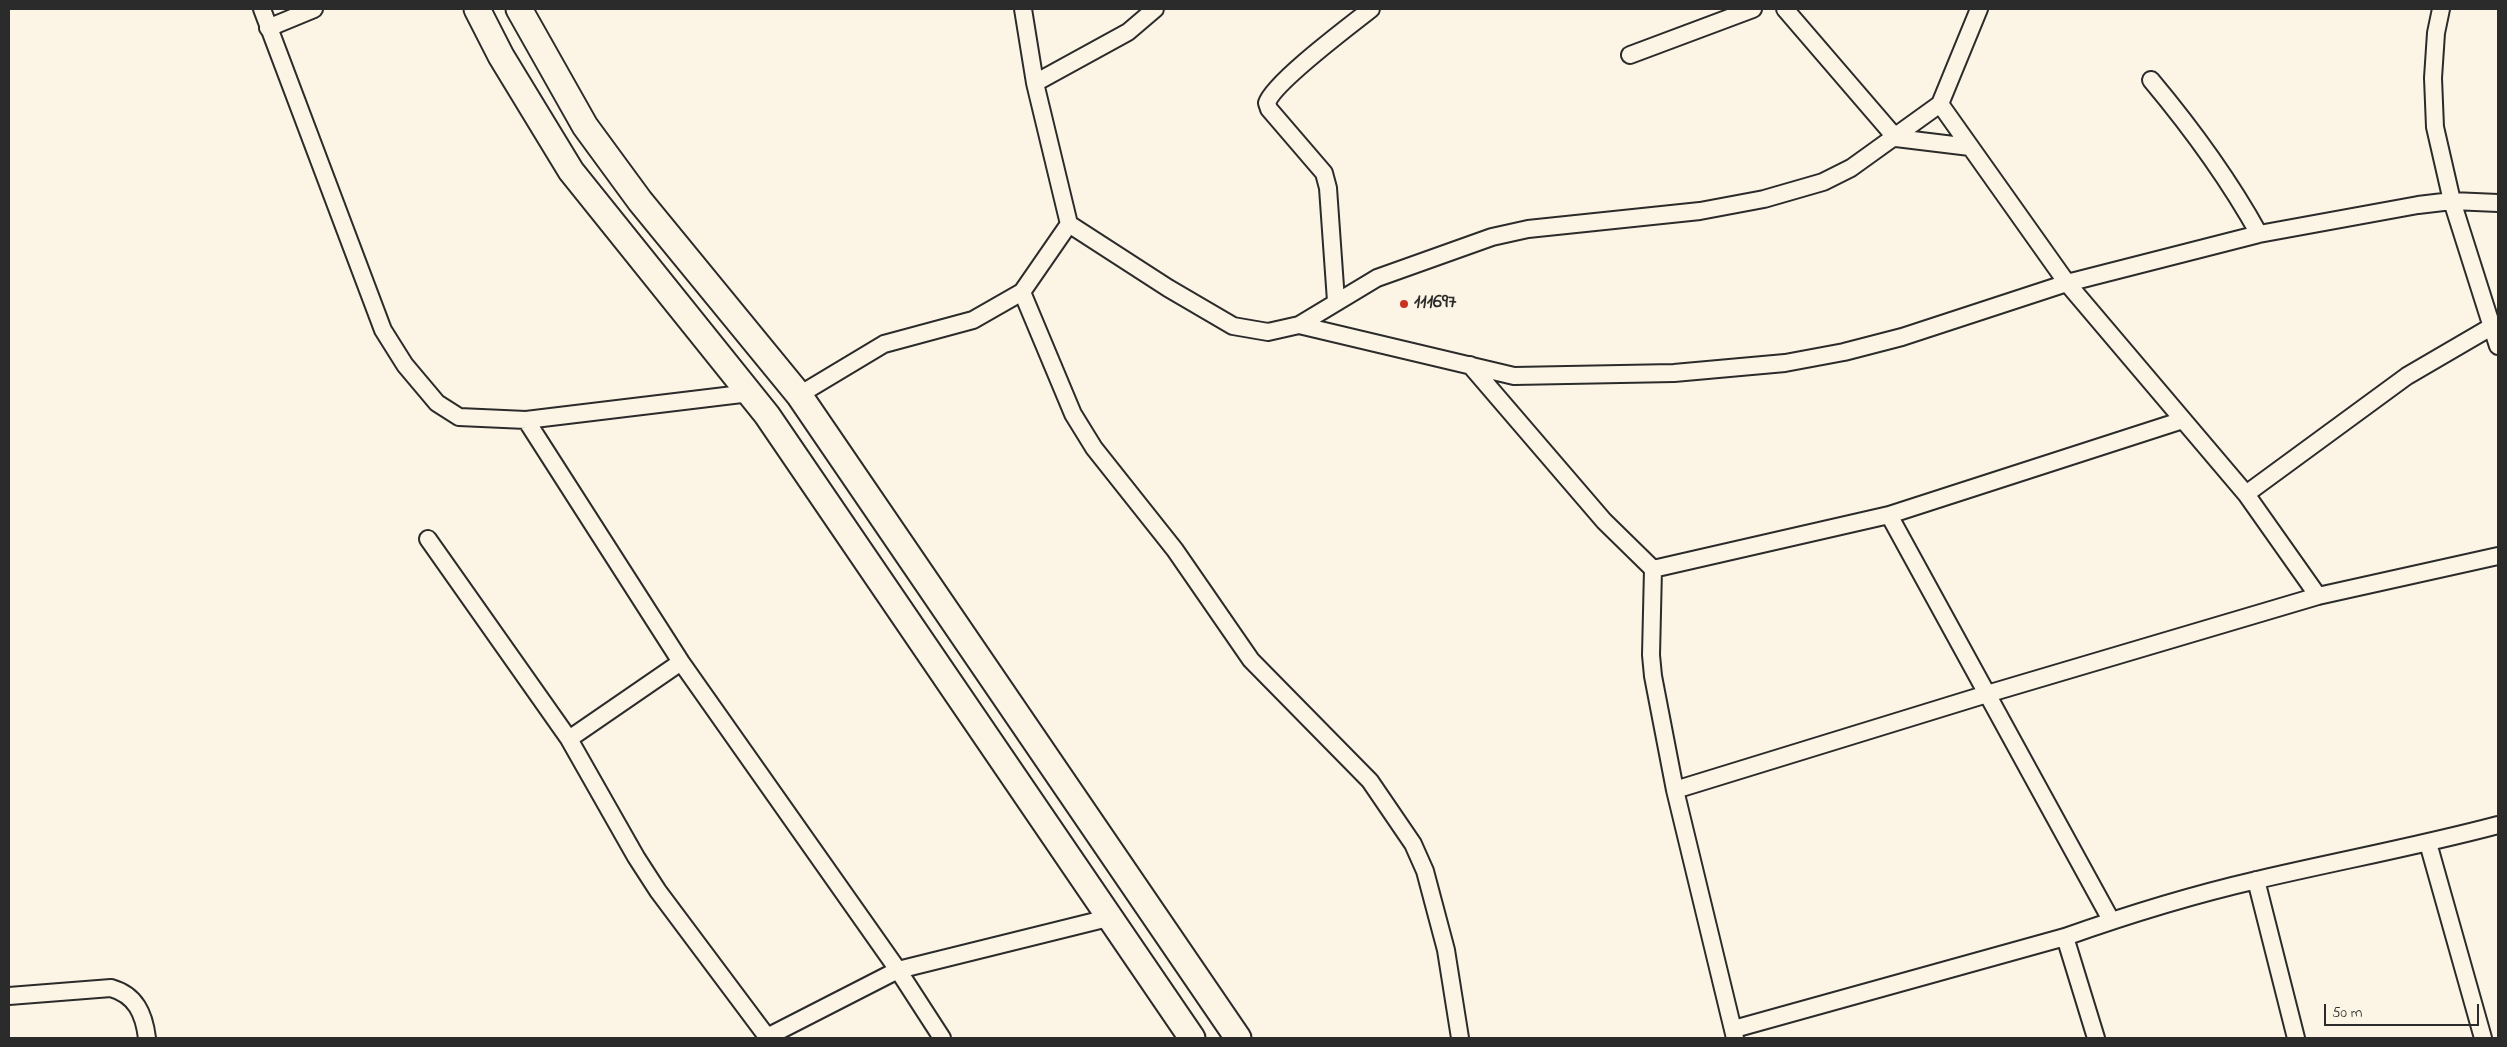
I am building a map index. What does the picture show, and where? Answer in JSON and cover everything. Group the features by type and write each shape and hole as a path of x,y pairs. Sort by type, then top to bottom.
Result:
{"main road":[{"path":"477,9 502,56 571,171 750,392 1108,918 1192,1038"},
{"path":"519,9 585,126 640,201 799,396 1238,1038"}],"street":[{"path":"262,9 383,330 405,365 437,403 459,416 526,420 750,392"},
{"path":"268,28 314,9"},
{"path":"1023,9 1036,83 1069,224 1168,288 1233,326 1268,332 1299,325 1377,278 1492,237 1528,229 1700,211 1764,199 1823,182 1851,168 1896,138 1940,104 1979,9"},
{"path":"1036,83 1128,32 1156,9"},
{"path":"1336,301 1328,188 1324,173 1269,109 1267,103 1273,93 1314,54 1371,9"},
{"path":"1630,55 1753,9"},
{"path":"1785,9 1896,138 1970,147"},
{"path":"2442,9 2436,33 2433,78 2435,127 2452,201 2498,346"},
{"path":"2151,80 2191,127 2226,177 2258,234"},
{"path":"1940,104 2067,283 2246,494 2318,596"},
{"path":"1299,325 1514,376 1674,373 1785,363 1844,352 1902,336 2067,283 2258,234 2452,201 2498,203"},
{"path":"799,396 884,344 973,320 1022,292 1069,224"},
{"path":"1022,292 1073,414 1094,448 1175,550 1251,660 1370,781 1413,844 1424,871 1446,950 1460,1038"},
{"path":"2246,494 2407,376 2491,327"},
{"path":"1470,366 1604,521 1653,569 1651,655 1675,790 1734,1033 2064,937 2111,920 2256,880 2428,844 2498,825"},
{"path":"526,420 681,662 898,970 942,1038"},
{"path":"1653,569 1889,515 2183,420"},
{"path":"1889,515 2111,920"},
{"path":"428,539 569,739 649,878 768,1038 898,970 1108,918"},
{"path":"1675,790 1987,694 2318,596 2498,556"},
{"path":"569,739 681,662"},
{"path":"2428,844 2483,1038"},
{"path":"2256,880 2296,1038"},
{"path":"2064,937 2096,1038"},
{"path":"9,996 111,988 123,991 135,1003 144,1019 147,1038"}],"place":[{"name":"111697","path":"1404,304"}]}
